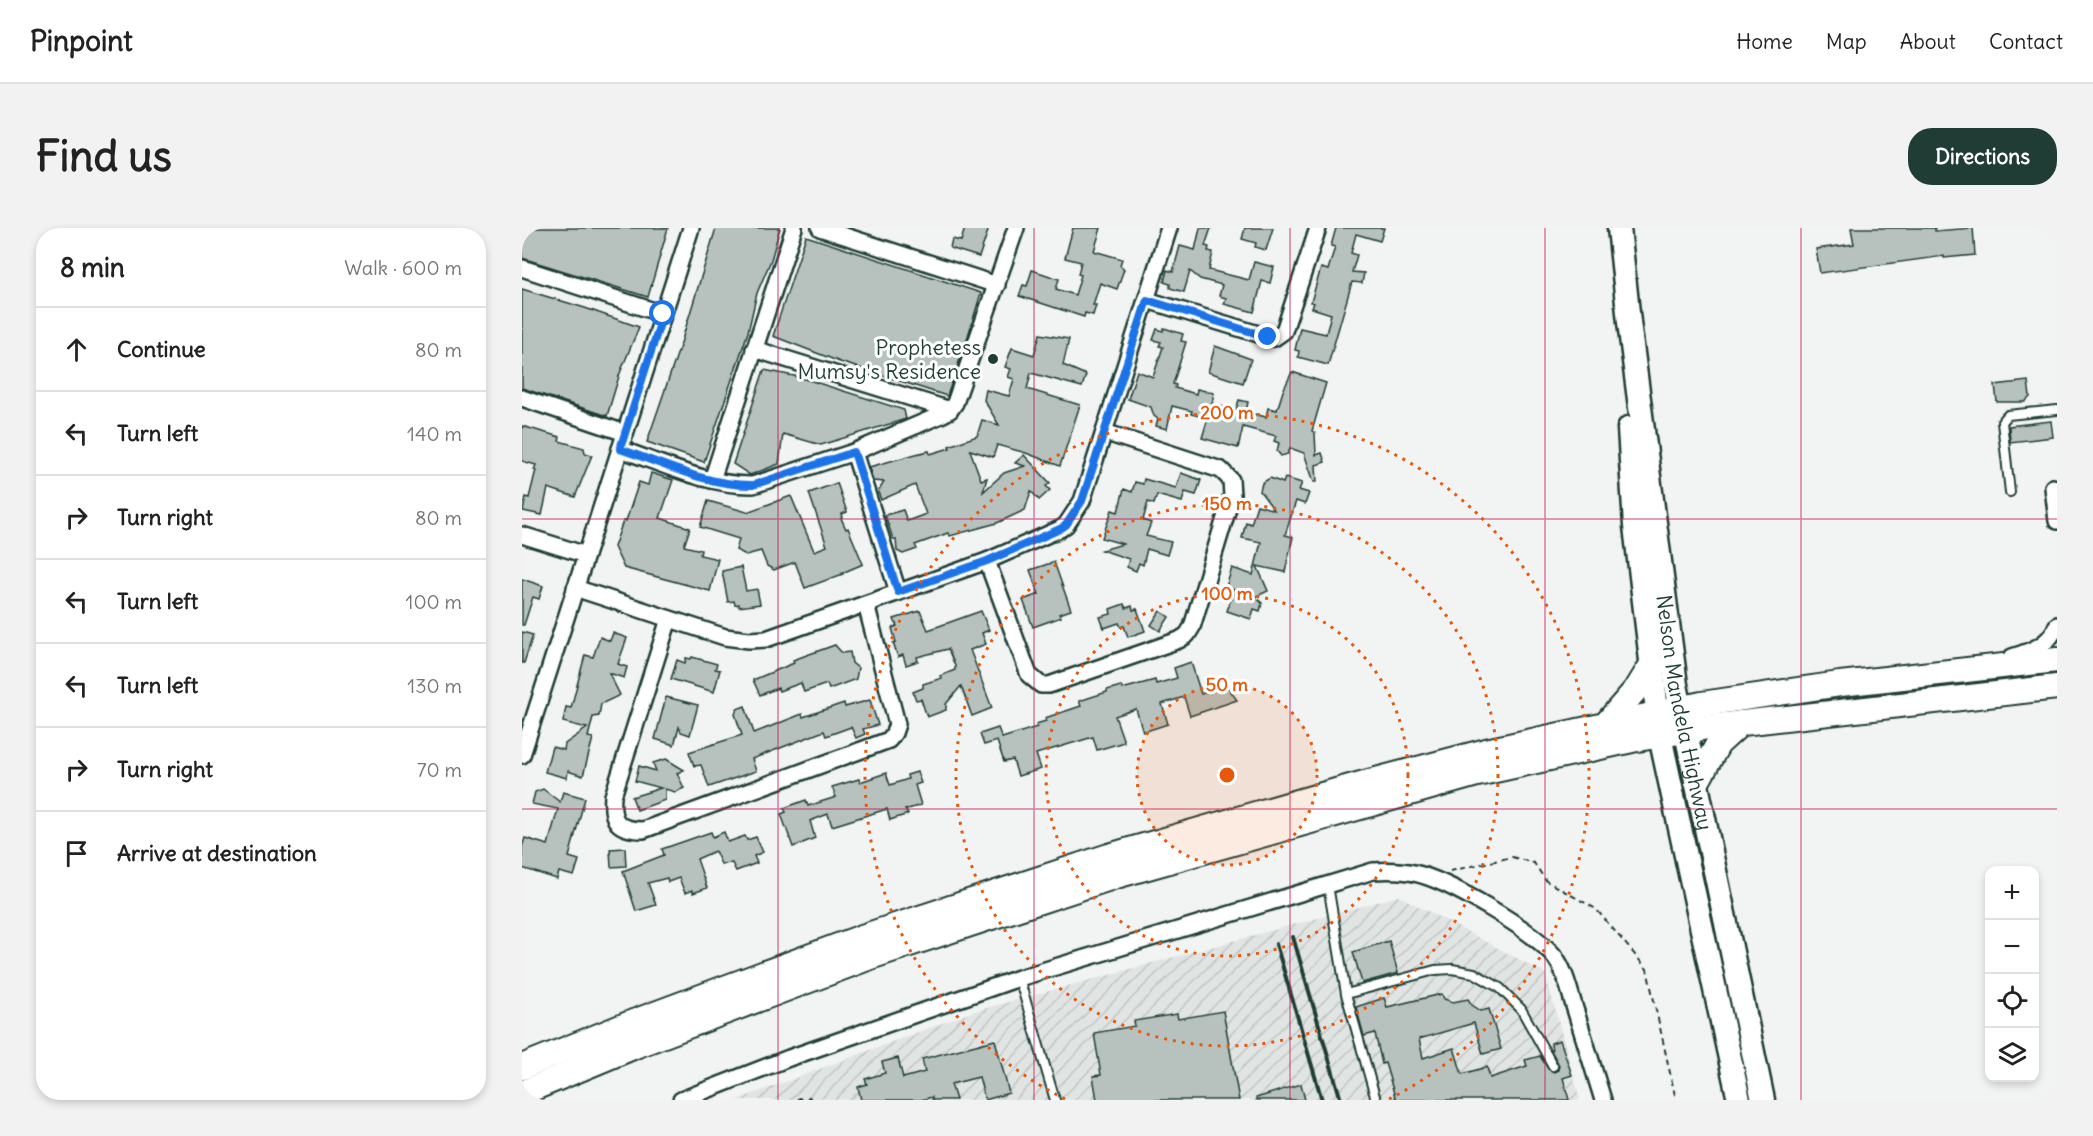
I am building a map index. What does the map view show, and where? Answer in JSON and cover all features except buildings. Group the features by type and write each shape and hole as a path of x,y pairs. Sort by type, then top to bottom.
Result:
{"highway":[{"path":"522,1093 640,1044 861,960 1116,876 1477,774 1658,724 1840,684 2057,660"},
{"path":"1606,724 1638,687 1651,666"},
{"path":"1683,720 1741,723 2057,687"},
{"path":"1697,782 1718,744 1741,723"},
{"path":"522,1067 636,1021 862,937 1109,856 1357,785 1486,752 1606,724 1658,724"}],"main road":[{"path":"1611,228 1625,322"},
{"path":"1619,228 1625,322"},
{"name":"Nelson Mandela Highway","path":"1625,322 1635,526 1658,724 1739,1100"},
{"name":"Nelson Mandela Highway","path":"1625,322 1683,720 1764,1100"}],"street":[{"path":"522,755 691,228"},
{"path":"712,480 794,228"},
{"path":"820,228 997,285"},
{"path":"620,449 712,480 736,486 753,485 854,452 950,410 955,403 1016,228"},
{"path":"575,588 725,637 765,639 987,561 1066,525 1082,501 1169,228"},
{"path":"1147,300 1268,337 1280,335 1284,332 1318,228"},
{"path":"522,268 663,314"},
{"path":"754,348 950,410"},
{"path":"522,398 625,433"},
{"path":"987,561 1029,675 1041,685 1049,685 1179,640 1187,635 1192,627 1232,495 1231,480 1221,470 1104,432"},
{"path":"854,452 898,592"},
{"path":"2053,487 2057,521"},
{"path":"522,535 586,555"},
{"path":"669,619 613,795 612,811 618,824 628,830 643,830 888,740 897,724 866,604"},
{"path":"1963,670 2034,650 2047,641 2057,625"},
{"path":"681,1100 789,1058 1019,978 1373,872 1394,870 1415,873 1476,900 1503,917 1555,957 1565,978 1603,1100"}],"lane":[{"path":"2010,492 2002,422 2004,418 2008,415 2057,410"},
{"path":"1328,885 1346,994 1377,1100"},
{"path":"1346,994 1435,970 1452,969 1474,974 1500,988 1521,1009 1553,1066"},
{"path":"1019,978 1055,1100"}],"path":[{"path":"1425,877 1512,857 1534,863 1546,881 1596,909 1647,969 1677,1100"}],"shaded area":[{"path":"1399,896 1545,973 1580,1100 737,1100 972,1012"}],"railway":[{"path":"1293,937 1341,1100"},
{"path":"1276,944 1322,1100"}],"place":[{"name":"Prophetess Mumsy's Residence","path":"993,359"}],"route":[{"path":"663,314 620,449 736,486 753,485 854,452 898,592 987,561 1066,525 1082,501 1147,300 1268,337"}]}
